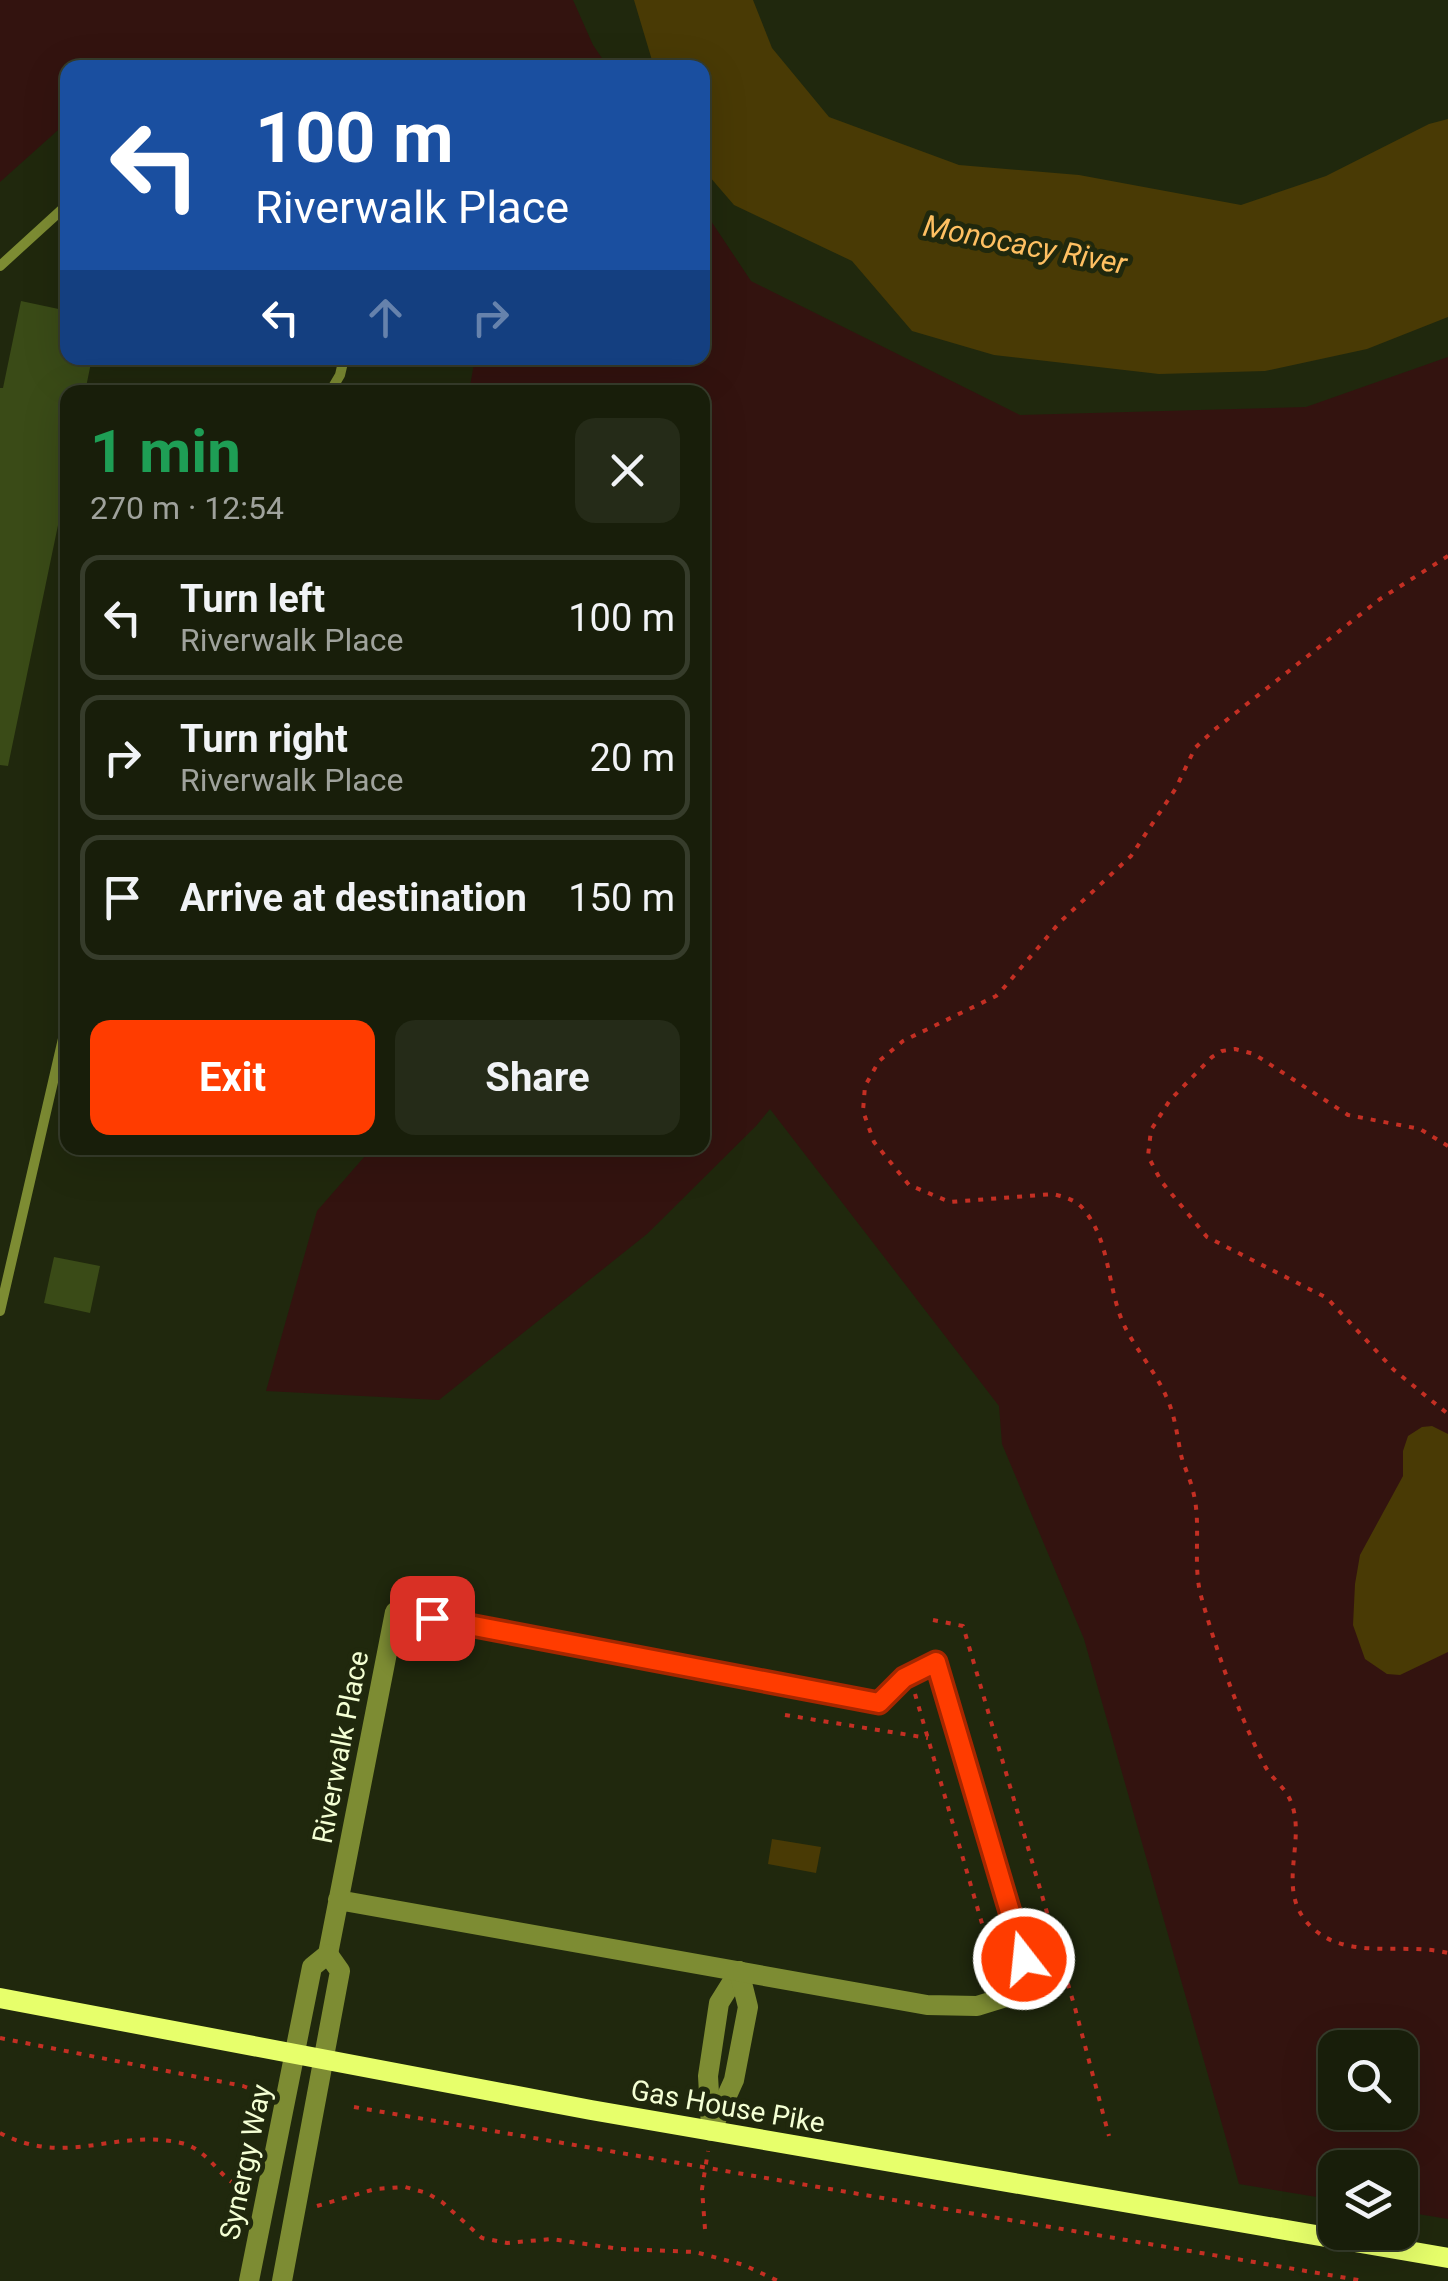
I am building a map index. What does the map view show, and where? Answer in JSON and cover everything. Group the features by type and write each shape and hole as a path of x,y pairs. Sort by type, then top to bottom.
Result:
{"main road":[{"name":"Gas House Pike","path":"0,1998 711,2131 1448,2258"}],"street":[{"name":"Riverwalk Place","path":"295,2055 312,1967 328,1954 338,1900 395,1612 879,1703 904,1678 936,1662 1035,1988 977,2006 926,2005 338,1900"},
{"name":"Riverwalk Place","path":"325,2060 340,1971 328,1954"},
{"path":"711,2131 708,2076 719,2003 739,1971"},
{"name":"Synergy Way","path":"249,2281 295,2055"},
{"path":"282,2281 325,2060"}],"lane":[{"path":"0,266 60,211"},
{"path":"0,1311 60,1052"}],"path":[{"path":"1448,556 1380,599 1204,739 1195,748 1176,788 1118,872 1069,913 996,996 889,1050 872,1072 862,1100 874,1142 895,1172 926,1194 950,1202 1053,1194 1083,1207 1106,1253 1123,1323 1166,1394 1174,1416 1182,1460 1194,1494 1200,1594 1242,1717 1268,1770 1292,1804 1292,1872 1301,1914 1314,1930 1330,1940 1374,1949 1416,1947 1448,1953"},
{"path":"1448,1146 1420,1129 1348,1115 1254,1054 1235,1050 1212,1057 1170,1100 1151,1130 1148,1156 1161,1181 1207,1236 1327,1298 1394,1370 1448,1414"},
{"path":"933,1620 962,1626 1109,2136"},
{"path":"914,1690 995,1968"},
{"path":"785,1715 928,1738"},
{"path":"0,2038 243,2086 256,2095 264,2116"},
{"path":"354,2107 1364,2281"},
{"path":"705,2229 701,2201 711,2131"},
{"path":"0,2134 18,2143 59,2150 128,2140 181,2143 207,2154 229,2180 250,2191"},
{"path":"313,2205 330,2204 375,2188 405,2187 442,2202 482,2238 507,2243 551,2239 620,2249 695,2252 744,2265 778,2281"}],"shaded area":[{"path":"0,0 573,0 603,60 60,60 60,128 0,182"},
{"path":"710,220 751,281 1020,415 1306,407 1448,357 1448,2219 1418,2214 1418,2150 1318,2150 1318,2197 1239,2184 1084,1639 1002,1444 999,1406 770,1109 647,1234 439,1400 266,1391 317,1211 366,1155 710,1155 710,385 470,385 474,365 710,365"}],"water":[{"name":"Monocacy River","path":"634,0 753,0 772,48 829,117 959,165 1079,175 1241,205 1326,176 1429,124 1448,119 1448,317 1367,349 1265,371 1159,374 994,355 912,331 852,261 734,205 710,177 710,60 652,60"},
{"path":"1432,1426 1448,1434 1448,1652 1400,1675 1387,1674 1365,1659 1353,1625 1360,1555 1403,1476 1403,1451 1408,1436"},
{"path":"772,1839 821,1847 816,1873 768,1864"}],"building":[{"path":"21,301 60,309 60,365 91,365 86,385 60,385 60,516 8,766 0,765 3,388"},
{"path":"54,1257 100,1266 90,1313 44,1303"}],"route":[{"path":"432,1618 879,1703 904,1678 936,1662 1024,1959"}]}
